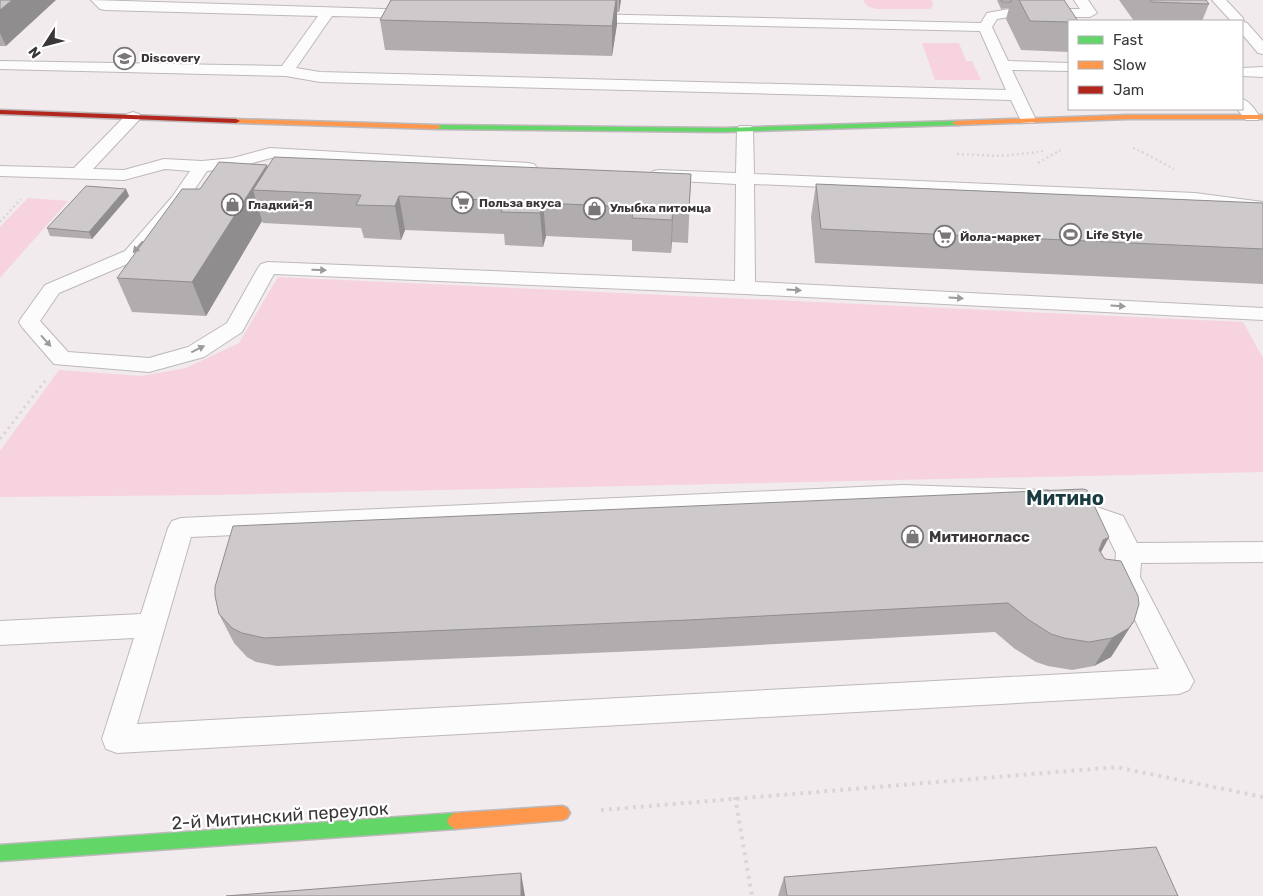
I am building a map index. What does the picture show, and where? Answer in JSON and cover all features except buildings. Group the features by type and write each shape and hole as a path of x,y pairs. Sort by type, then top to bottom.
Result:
{"street":[{"path":"0,112 512,129 746,130 1252,113"},
{"name":"2-й Митинский переулок","path":"0,853 562,813"}],"lane":[{"path":"98,0 105,6 427,15"},
{"path":"360,13 367,0"},
{"path":"985,27 992,16 1008,13 1090,14 1082,0"},
{"path":"1219,0 1237,20"},
{"path":"632,19 634,4"},
{"path":"286,71 328,12"},
{"path":"572,18 985,27"},
{"path":"985,27 1028,120"},
{"path":"1243,27 1263,50"},
{"path":"0,64 286,71 320,77 1016,94"},
{"path":"1002,65 1068,67"},
{"path":"1243,72 1263,72"},
{"path":"78,174 133,117"},
{"path":"745,288 744,180 746,130"},
{"path":"0,171 124,175 164,164 202,166 234,163 270,153 547,169"},
{"path":"202,166 178,201 132,255 52,289 29,322 62,359 149,365 196,352 235,327 268,268 745,288 1263,314"},
{"path":"645,174 744,180 1043,190 1195,198 1263,208"},
{"path":"109,194 124,175"},
{"path":"903,494 1047,499 1114,523 1128,565 1179,681 117,739 153,625 181,528 903,494"},
{"path":"1098,578 1128,565 1263,552"},
{"path":"0,632 153,625"}],"path":[{"path":"1043,190 1037,163 1065,147"},
{"path":"1133,148 1171,166 1195,198"},
{"path":"0,439 62,359"},
{"path":"562,813 735,797 1116,768 1263,797"},
{"path":"735,797 752,896"}],"shaded area":[{"path":"863,0 932,0 933,5 930,9 877,9 868,6"},
{"path":"922,43 959,43 966,61 972,61 981,80 935,80"},
{"path":"28,198 68,201 0,278 0,227"},
{"path":"278,277 1243,322 1263,358 1263,472 208,495 0,497 0,451 59,370 141,376 186,368 239,343"}],"traffic: fast":[{"path":"437,127 724,130 956,123"},
{"path":"0,853 455,821"}],"traffic: slow":[{"path":"956,123 1128,117 1263,117"},
{"path":"236,121 437,127"},
{"path":"455,821 562,813"}],"traffic: jam":[{"path":"0,112 236,121"}],"place":[{"name":"Discovery","path":"125,58"},
{"name":"Польза вкуса","path":"463,203"},
{"name":"Гладкий-Я","path":"232,205"},
{"name":"Улыбка питомца","path":"594,208"},
{"name":"Life Style","path":"1070,235"},
{"name":"Йола-маркет","path":"944,237"},
{"name":"Митиногласс","path":"913,537"}],"district":[{"name":"Митино","path":"1065,498"}]}
